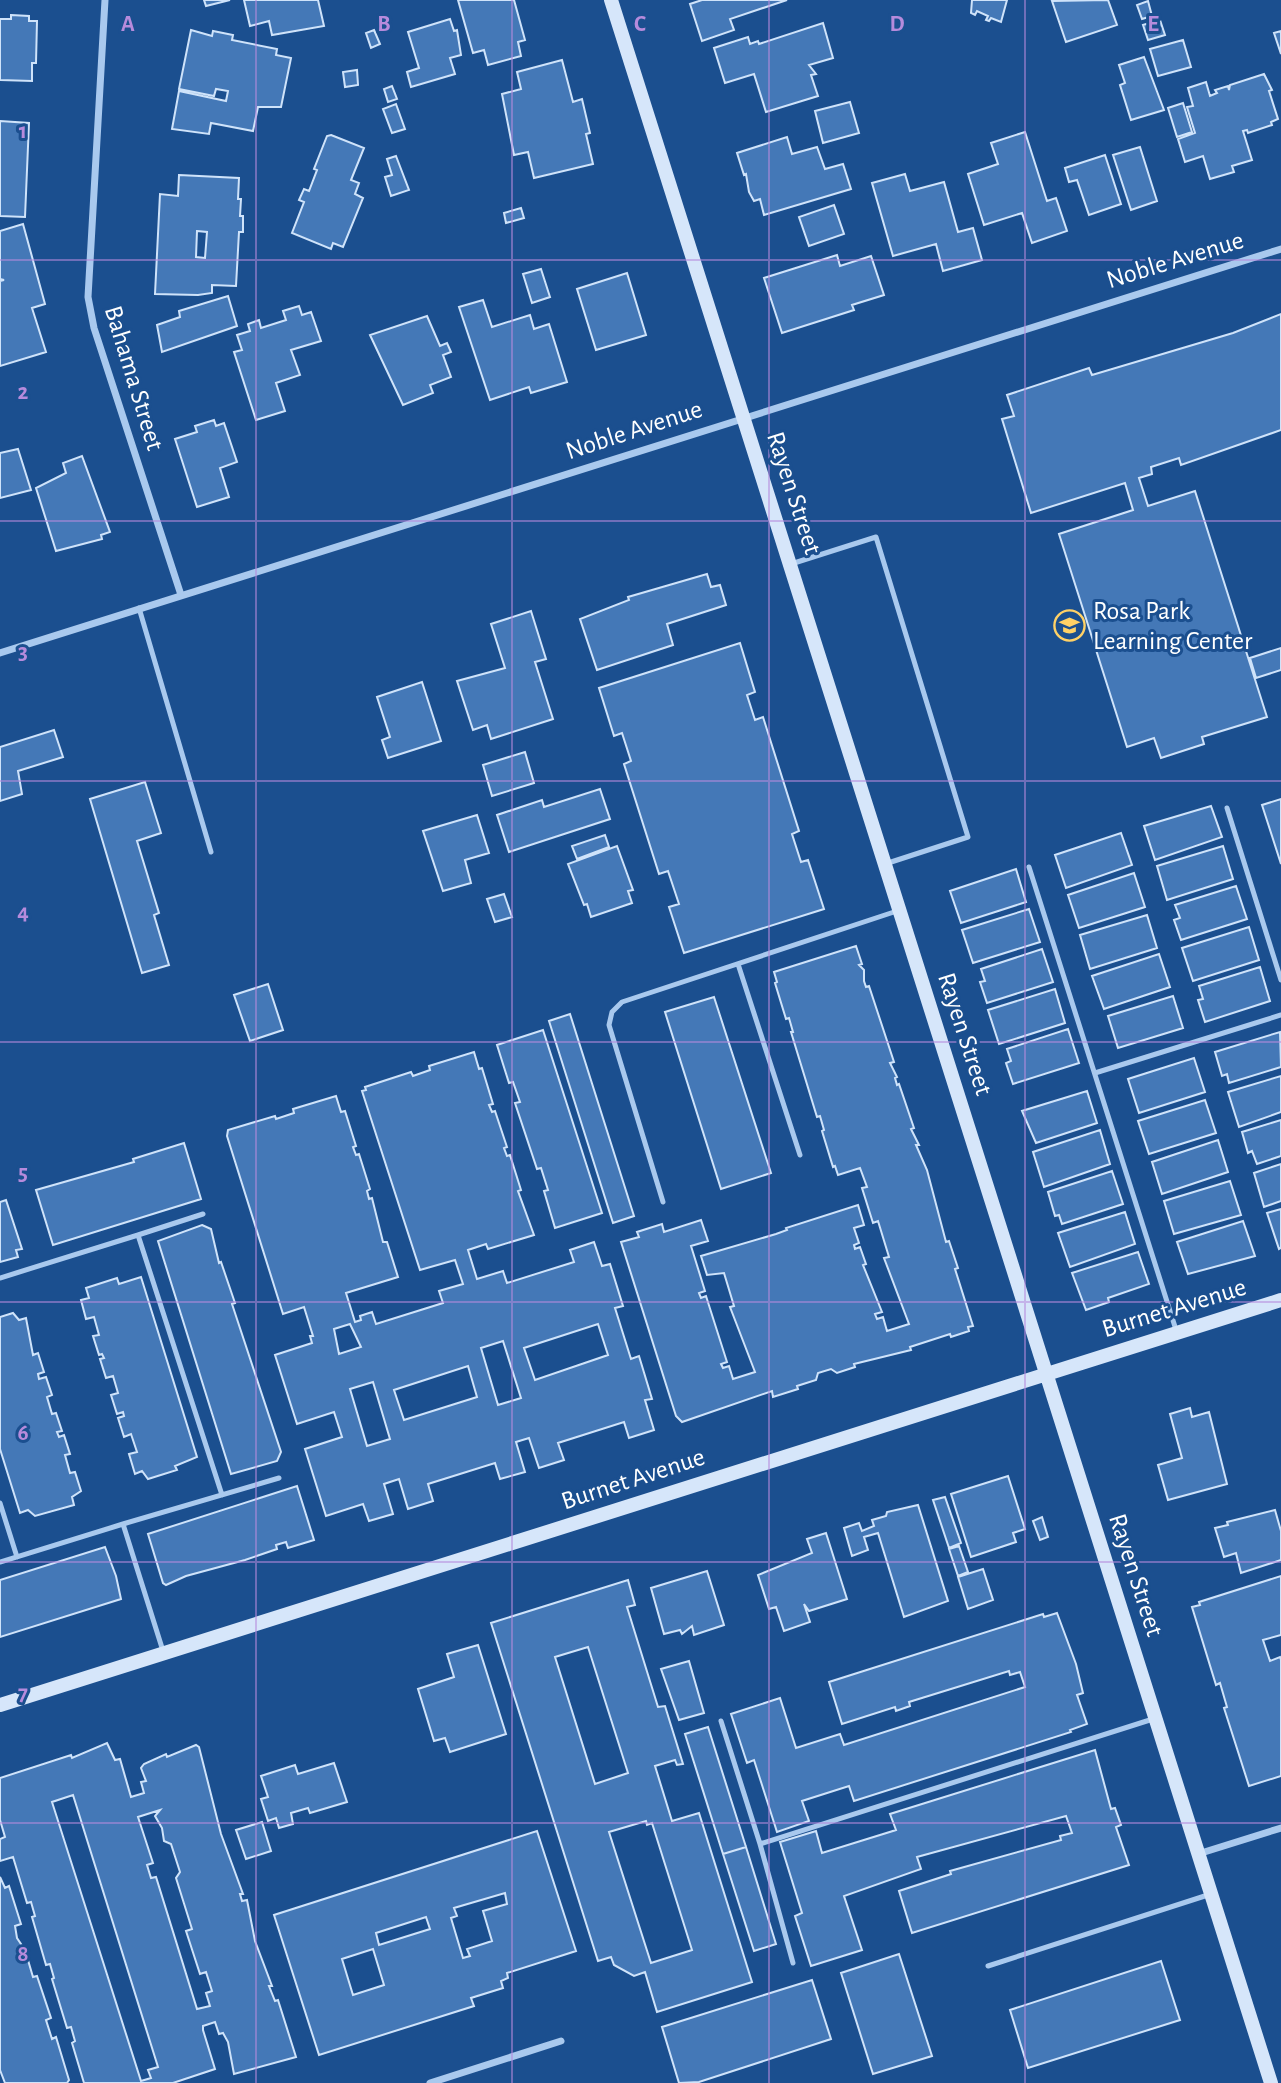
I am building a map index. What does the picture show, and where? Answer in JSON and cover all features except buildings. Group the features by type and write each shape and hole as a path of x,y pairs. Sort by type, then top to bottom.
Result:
{"street":[{"name":"Bahama Street","path":"105,0 88,297 94,328 181,595"},
{"name":"Rayen Street","path":"611,0 1270,2083"},
{"name":"Noble Avenue","path":"0,653 1281,248"},
{"name":"Burnet Avenue","path":"0,1705 1281,1300"},
{"path":"1198,1854 1281,1828"},
{"path":"430,2083 561,2041"}],"lane":[{"path":"791,565 876,537 968,837 885,864"},
{"path":"139,608 211,852"},
{"path":"1227,808 1281,980"},
{"path":"1029,867 1177,1333"},
{"path":"663,1202 608,1026 612,1012 622,1002 900,910"},
{"path":"738,964 800,1155"},
{"path":"1095,1073 1281,1015"},
{"path":"0,1278 203,1214"},
{"path":"138,1235 222,1495"},
{"path":"0,1562 279,1478"},
{"path":"0,1503 17,1557"},
{"path":"123,1524 164,1654"},
{"path":"760,1844 1156,1718"},
{"path":"721,1721 760,1844 793,1963"},
{"path":"988,1966 1211,1894"}],"place":[{"name":"Rosa Park Learning Center","path":"1070,626"}]}
